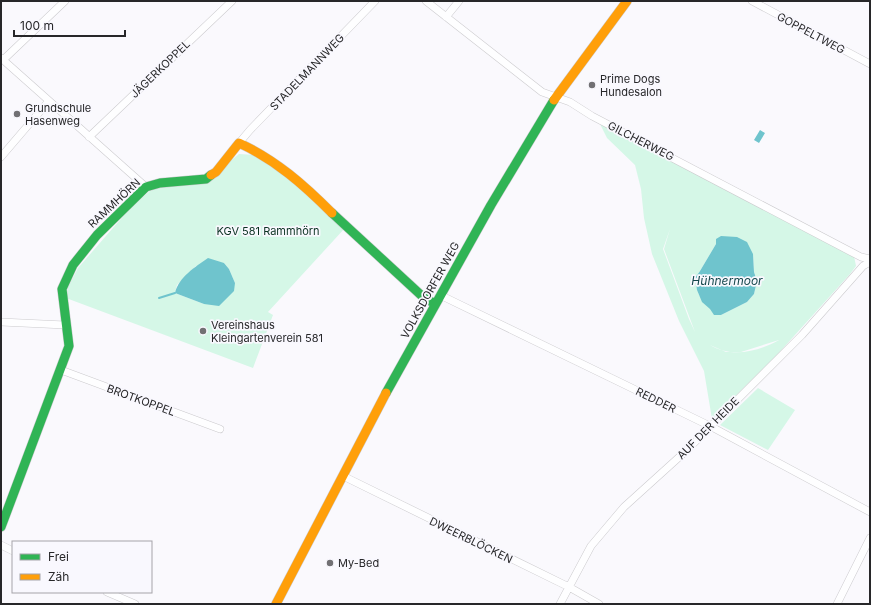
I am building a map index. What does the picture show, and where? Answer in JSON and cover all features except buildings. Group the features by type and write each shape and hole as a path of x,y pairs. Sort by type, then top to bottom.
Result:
{"street":[{"path":"65,1 2,59 48,102 146,187"},
{"name":"JÄGERKOPPEL","path":"89,137 232,1"},
{"name":"STADELMANNWEG","path":"239,144 375,1"},
{"name":"GILCHERWEG","path":"426,1 542,92 555,98 570,102 592,116 861,257 870,259"},
{"path":"446,16 459,1"},
{"name":"VOLKSDORFER WEG","path":"276,604 440,295 555,98 593,50 627,1"},
{"name":"GOPPELTWEG","path":"752,1 870,64"},
{"path":"1,157 48,102"},
{"path":"239,144 258,151 273,160 316,197 422,296 435,304"},
{"name":"RAMMHÖRN","path":"1,527 69,346 65,324 62,289 73,265 97,235 146,187 160,183 206,179 216,172 239,144"},
{"name":"AUF DER HEIDE","path":"560,604 591,546 624,507 710,426 802,335 863,266 870,262"},
{"name":"REDDER","path":"440,295 710,426 870,512"},
{"path":"1,322 65,324"},
{"name":"BROTKOPPEL","path":"61,370 220,429"},
{"name":"DWEERBLÖCKEN","path":"343,476 569,587 599,604"},
{"path":"837,604 870,538"},
{"path":"1,545 12,550"},
{"path":"109,593 134,604"}],"green space":[{"path":"599,122 854,256 856,266 850,274 776,356 712,419 704,371 679,321 652,254 644,218 641,189 635,165 607,138","holes":["670,229 664,249 695,332 663,249","716,244 753,254 754,272 757,281 754,294 747,302 721,315 710,308 702,300 695,278","779,340 762,348 741,352"]},
{"name":"KGV 581 Rammhörn","path":"239,154 256,155 277,167 345,228 268,312 273,315 253,368 66,298 68,287 78,268 133,205 150,191 161,186 204,182","holes":["224,263 229,269 235,283 204,304 175,293 177,285 196,266"]},
{"path":"758,388 795,410 768,450 720,425"}],"water":[{"path":"760,130 765,133 759,143 754,140"},
{"name":"Hühnermoor","path":"721,236 737,237 747,242 753,254 754,272 757,281 754,294 747,302 721,315 714,315 702,302 697,290 695,278 716,244 716,239"},
{"path":"208,258 224,263 229,269 235,283 234,291 219,306 204,304 175,293 184,277"}],"waterway":[{"path":"159,298 175,293"}],"traffic: fast":[{"path":"386,393 491,205 554,100"},
{"path":"1,527 69,346 62,289 73,265 97,235 146,187 160,183 206,179 211,175"},
{"path":"332,213 422,296 435,304"}],"traffic: slow":[{"path":"554,100 627,1"},
{"path":"211,175 216,172 239,143 265,157 289,174 332,213"},
{"path":"276,604 386,393"}],"place":[{"name":"Prime Dogs Hundesalon","path":"592,85"},
{"name":"Grundschule Hasenweg","path":"17,114"},
{"name":"Vereinshaus Kleingartenverein 581","path":"203,331"},
{"name":"My-Bed","path":"330,563"}]}
